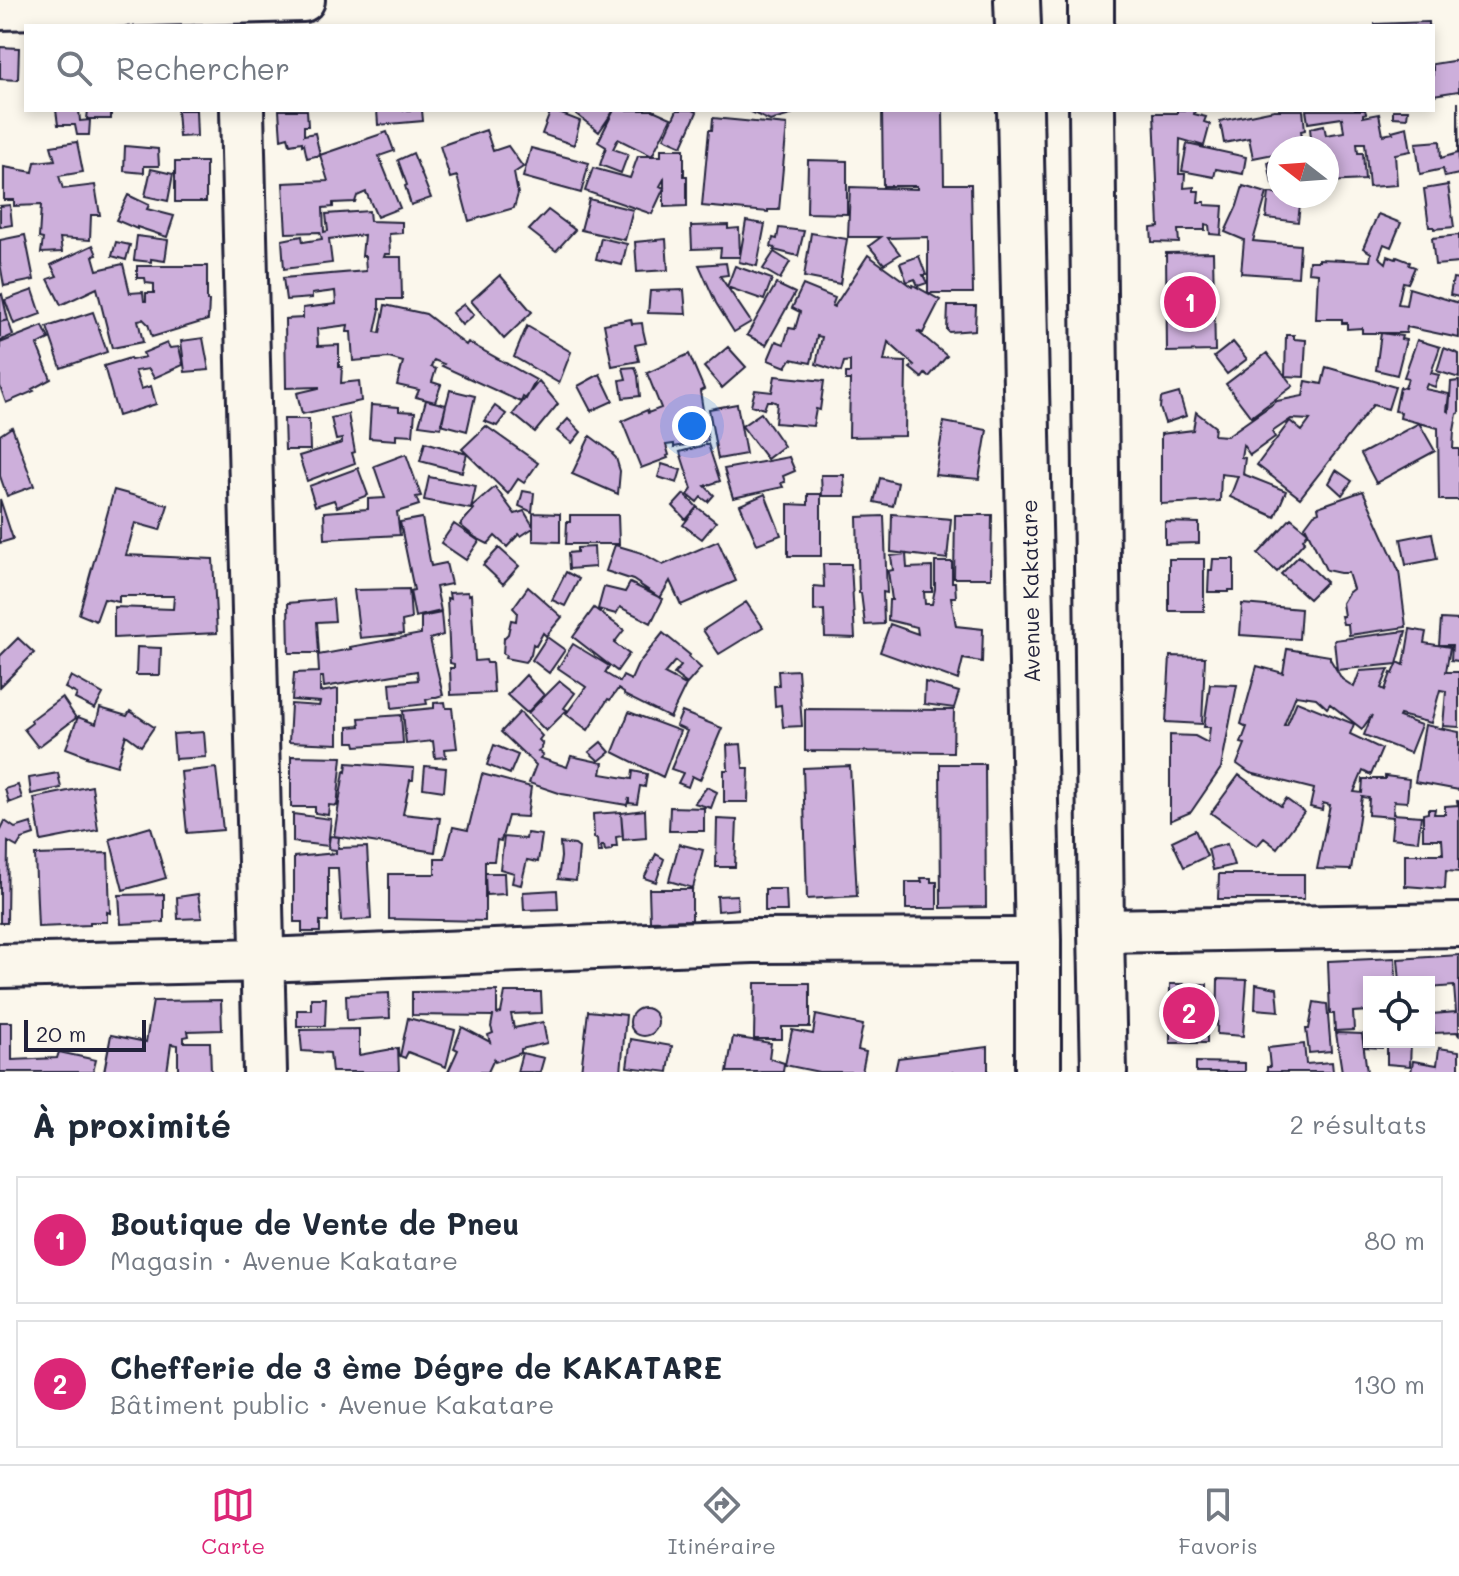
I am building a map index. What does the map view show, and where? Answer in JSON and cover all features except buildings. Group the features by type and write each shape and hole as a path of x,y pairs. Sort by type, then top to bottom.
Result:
{"main road":[{"path":"1017,0 1018,24"},
{"path":"1091,0 1091,24"},
{"name":"Avenue Kakatare","path":"1020,112 1038,940 1038,1072"},
{"path":"1092,112 1104,1072"}],"street":[{"path":"239,0 240,24"},
{"path":"0,8 303,0"},
{"path":"242,112 265,1072"},
{"path":"1101,931 1459,925"},
{"path":"0,966 263,960 753,941 1038,940"}],"place":[{"name":"Boutique de Vente de Pneu","path":"1190,302"},
{"name":"Chefferie de 3 ème Dégre de KAKATARE","path":"1189,1013"}]}
